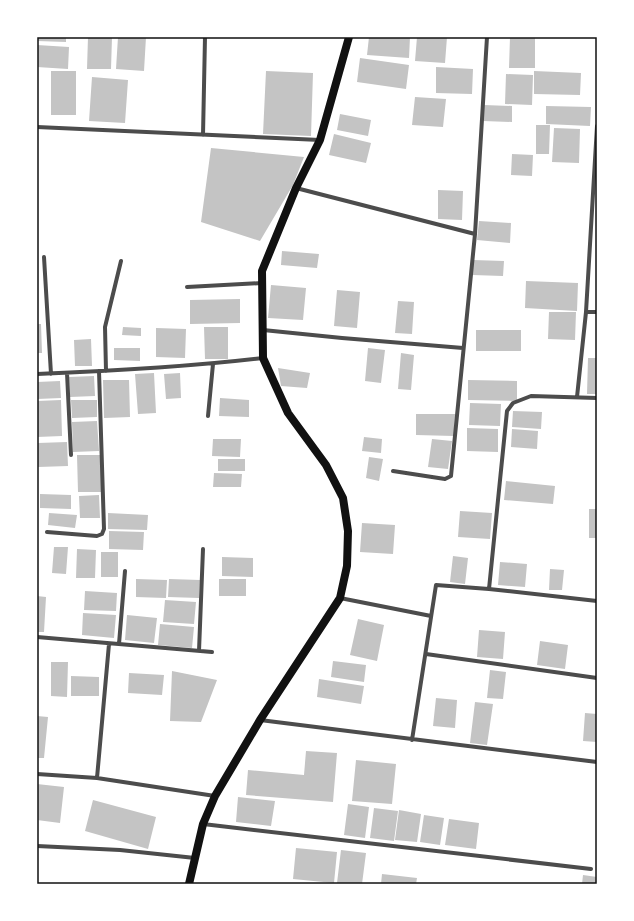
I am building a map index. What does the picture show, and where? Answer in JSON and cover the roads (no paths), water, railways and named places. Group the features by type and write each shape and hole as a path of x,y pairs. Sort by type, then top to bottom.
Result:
{"main road":[{"path":"189,884 202,824 215,796 260,720 340,598 347,566 348,531 343,498 326,465 288,413 263,358 262,271 296,188 320,140 349,37"}],"street":[{"path":"202,135 205,37"},
{"path":"393,471 445,479 451,476 452,472 475,234 487,37"},
{"path":"577,397 586,312 597,126"},
{"path":"37,127 320,140"},
{"path":"296,188 475,234"},
{"path":"44,257 51,374"},
{"path":"106,371 104,327 121,261"},
{"path":"187,287 262,283"},
{"path":"586,312 597,312"},
{"path":"263,330 463,348"},
{"path":"37,374 213,364 263,358"},
{"path":"208,416 213,364"},
{"path":"47,532 97,536 102,534 104,530 99,371"},
{"path":"67,373 71,455"},
{"path":"490,589 507,411 513,403 531,396 597,398"},
{"path":"199,651 203,549"},
{"path":"119,644 125,571"},
{"path":"412,740 436,585 490,589 597,601"},
{"path":"340,598 431,616"},
{"path":"37,637 212,652"},
{"path":"97,778 109,644"},
{"path":"426,654 597,678"},
{"path":"260,720 597,762"},
{"path":"37,774 97,778 215,796"},
{"path":"202,824 591,869"},
{"path":"37,846 120,850 195,858"}]}
